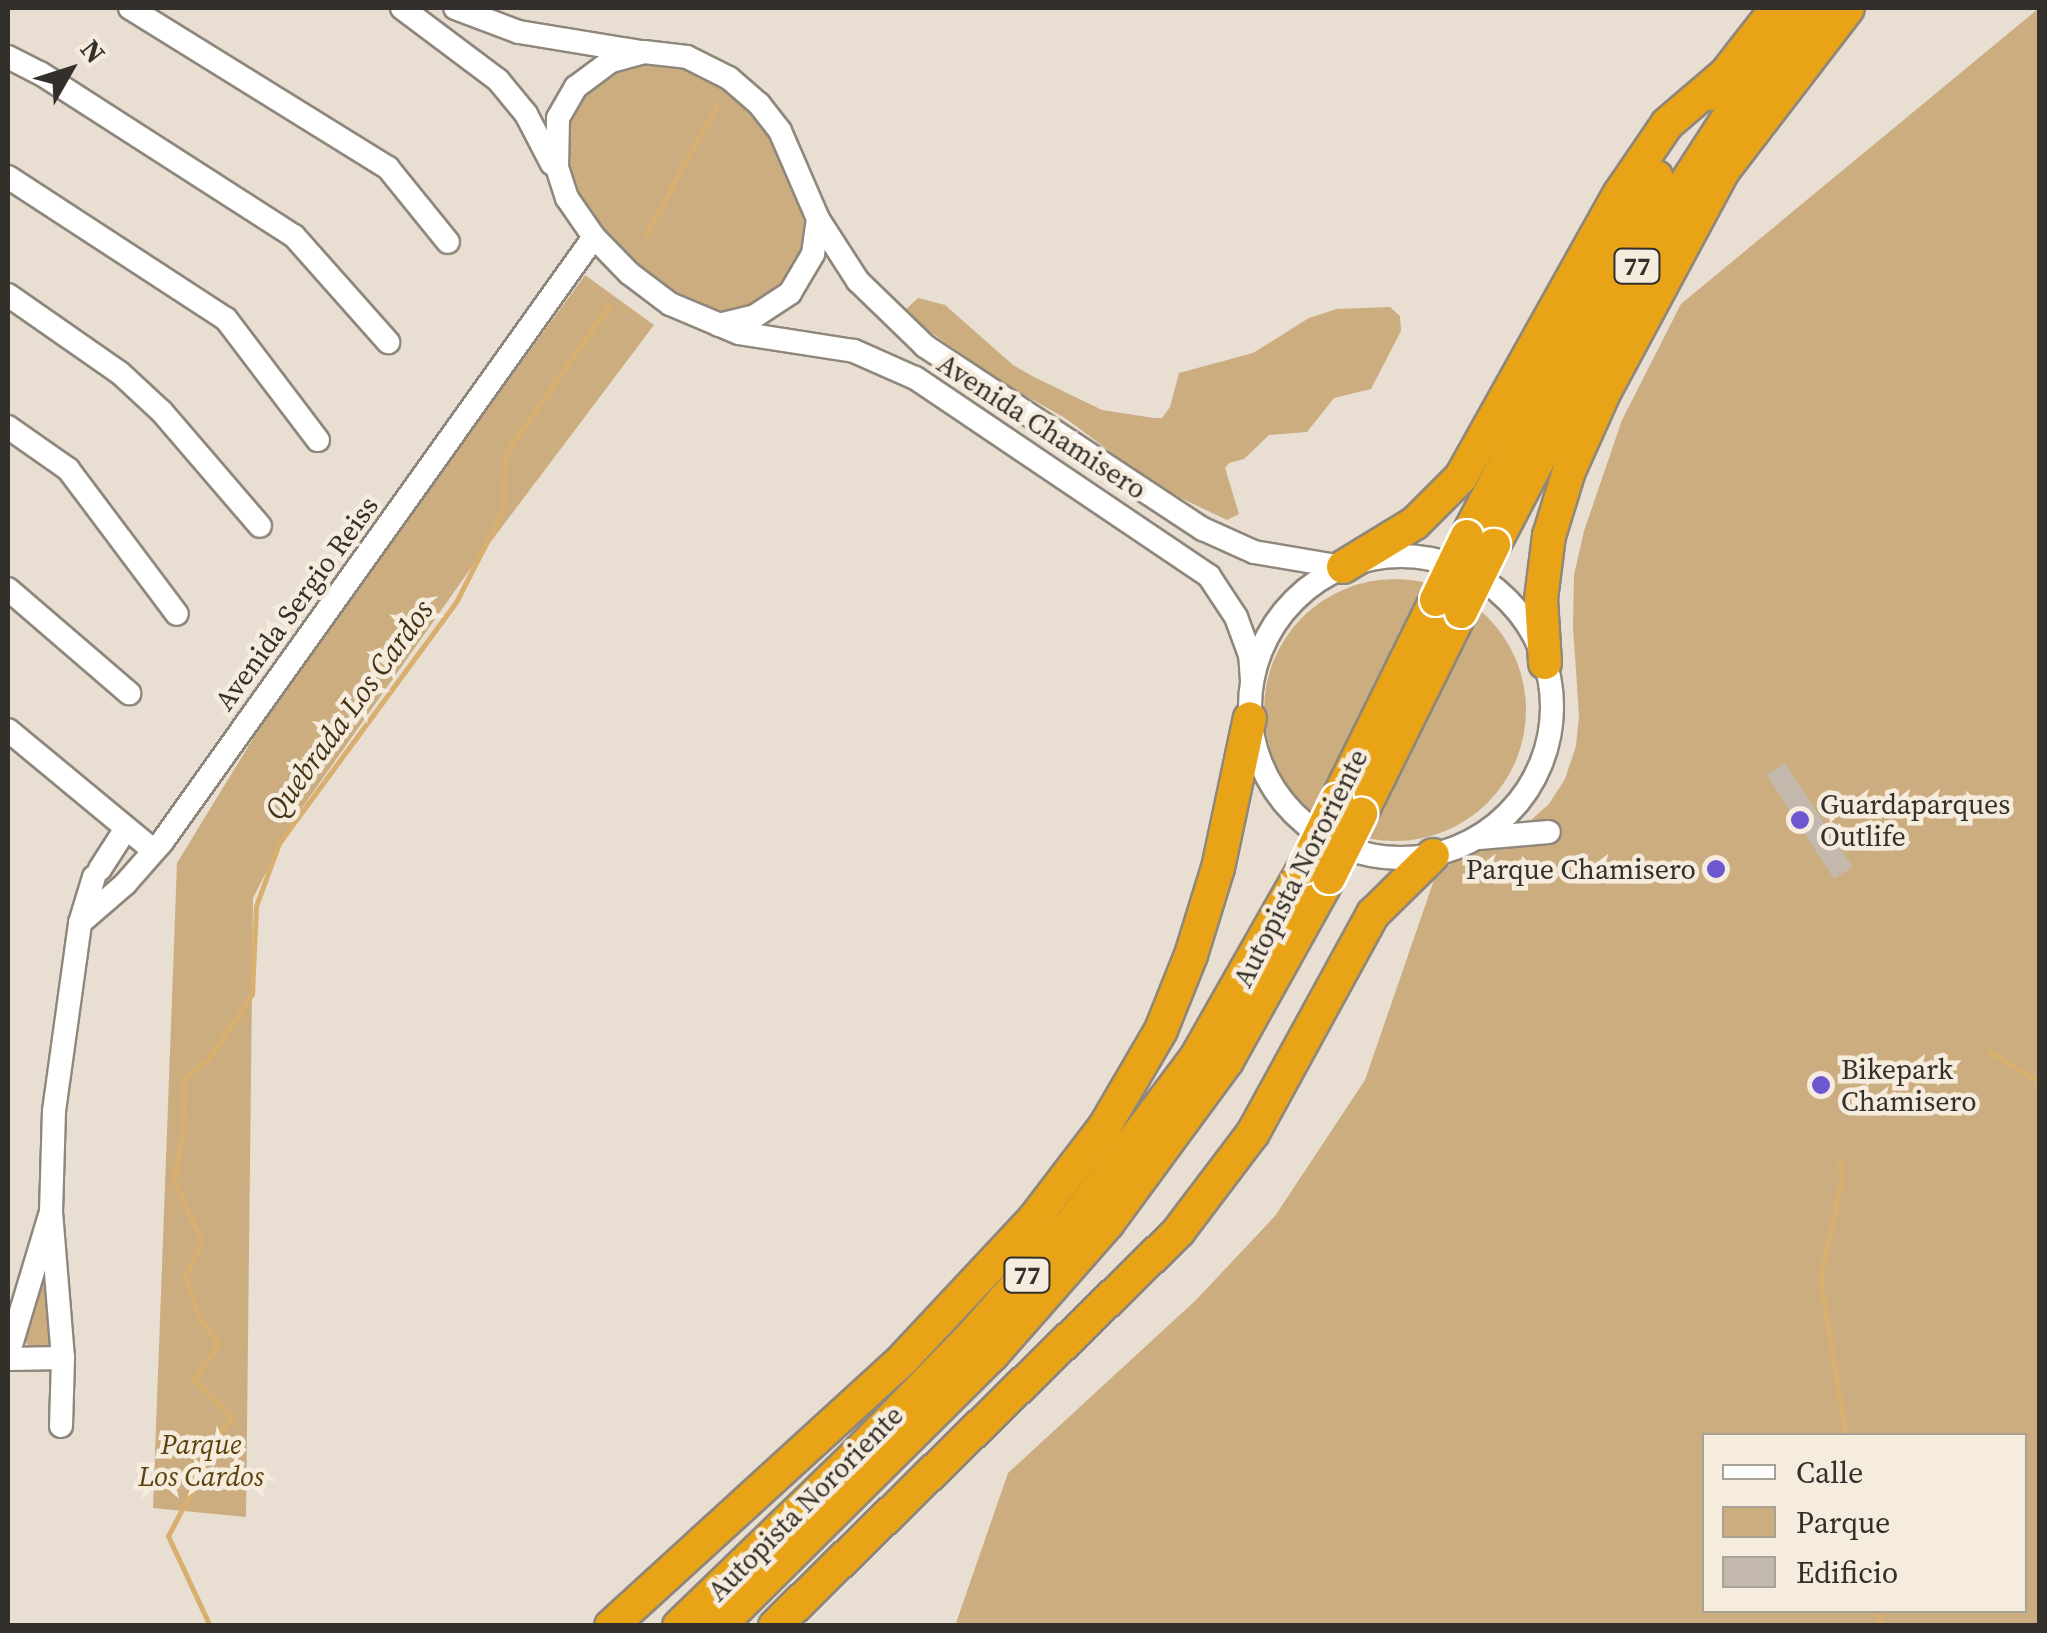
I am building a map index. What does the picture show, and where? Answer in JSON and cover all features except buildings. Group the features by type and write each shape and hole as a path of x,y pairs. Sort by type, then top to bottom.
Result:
{"highway":[{"name":"Autopista Nororiente","path":"719,1626 993,1354 1097,1236 1227,1061 1638,207 1722,76 1777,8"},
{"name":"Autopista Nororiente","path":"1481,540 1670,206 1735,107 1813,8"},
{"path":"1545,663 1541,598 1549,536 1569,471 1598,406 1724,172 1848,8"},
{"path":"1343,567 1414,524 1461,476 1630,178 1667,124 1722,76"},
{"path":"611,1626 904,1358 1034,1219 1105,1126 1161,1030 1191,955 1222,849 1250,718"},
{"path":"775,1626 1178,1232 1260,1121 1373,914 1433,855"},
{"name":"Autopista Nororiente","path":"679,1626 916,1394 1072,1224 1197,1056 1317,873"}],"street":[{"path":"130,8 388,168 448,242"},
{"name":"Avenida Chamisero","path":"402,8 475,60 508,91 536,130 594,237 656,294 752,338 854,351 904,372 1172,548 1215,583 1232,608 1250,655 1252,680"},
{"name":"Avenida Chamisero","path":"454,8 519,32 674,54 703,63 750,94 780,131 818,220 868,294 936,354 1202,529 1254,552 1343,567"},
{"name":"Avenida Chamisero","path":"563,186 555,135 566,100 592,73 611,61 644,52"},
{"path":"8,58 40,73 294,236 388,342"},
{"path":"8,177 226,319 318,440"},
{"path":"718,325 754,316 790,293 813,254 818,220"},
{"name":"Avenida Sergio Reiss","path":"80,923 125,884 162,842 594,237"},
{"path":"8,295 134,386 162,412 260,526"},
{"path":"8,428 68,469 178,614"},
{"path":"1475,839 1525,793 1545,752 1552,702 1545,663 1515,608 1465,570 1404,556 1343,567 1300,594 1282,612 1268,633 1252,680 1250,718 1257,752 1271,785 1302,821 1341,846 1364,854 1410,858 1433,855 1475,839 1549,832"},
{"path":"8,589 129,693"},
{"path":"8,730 152,849"},
{"path":"61,1426 62,1358 51,1212 54,1111 80,923 97,873 125,830"},
{"path":"51,1212 32,1263 8,1357 62,1358"}],"green space":[{"path":"2039,8 2039,1625 955,1626 1008,1473 1196,1300 1275,1216 1365,1080 1434,880 1455,860 1512,837 1549,804 1565,779 1576,746 1579,716 1574,575 1584,531 1622,420 1681,304"},
{"path":"650,59 690,70 721,85 750,110 776,143 810,227 794,276 754,308 716,313 691,305 648,277 609,239 579,199 563,153 570,111 601,76"},
{"name":"Parque Los Cardos","path":"585,275 654,325 471,568 292,822 253,898 246,1517 153,1508 177,863 287,683"},
{"path":"918,298 945,305 1013,365 1034,377 1102,410 1154,418 1162,418 1170,407 1179,373 1253,353 1309,318 1337,309 1390,307 1400,316 1401,331 1371,389 1334,398 1307,432 1269,435 1244,459 1229,463 1225,468 1239,514 1227,520 1158,487 1065,418 1006,385 926,329 904,311"},
{"path":"1395,579 1421,581 1445,589 1488,617 1516,660 1524,684 1524,736 1516,760 1488,803 1445,831 1421,839 1395,841 1369,839 1345,831 1302,803 1274,760 1266,736 1264,710 1266,684 1274,660 1302,617 1345,589 1369,581"},
{"path":"47,1244 53,1346 28,1345 23,1338"}],"waterway":[{"name":"Quebrada Los Cardos","path":"646,234 716,106"},
{"name":"Quebrada Los Cardos","path":"210,1626 168,1536 202,1471 210,1443 232,1418 194,1380 219,1343 200,1320 185,1276 202,1241 174,1181 182,1136 184,1079 209,1058 252,994 256,906 279,843 456,602 502,512 506,452 609,306"},
{"path":"1989,1051 2040,1083"},
{"path":"1840,1160 1841,1182 1820,1279 1846,1433"},
{"path":"1876,1613 1884,1626"}],"place":[{"name":"Guardaparques Outlife","path":"1800,820"},
{"name":"Parque Chamisero","path":"1716,869"},
{"name":"Bikepark Chamisero","path":"1821,1085"}]}
